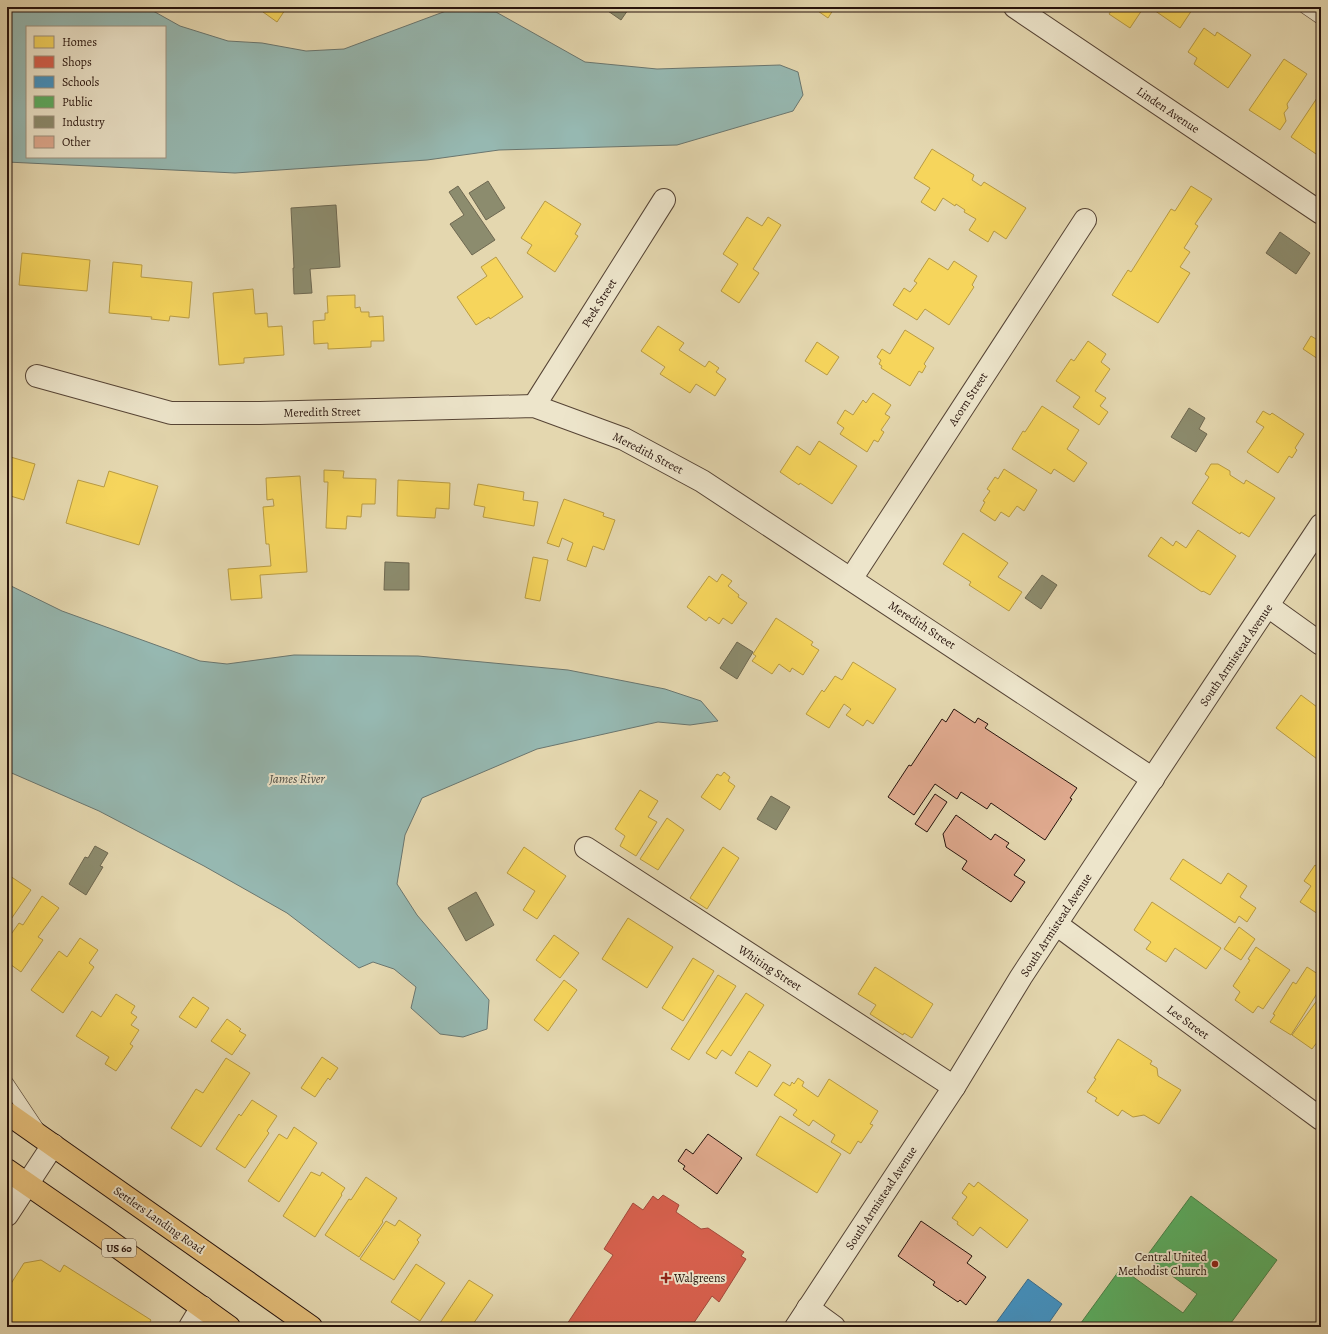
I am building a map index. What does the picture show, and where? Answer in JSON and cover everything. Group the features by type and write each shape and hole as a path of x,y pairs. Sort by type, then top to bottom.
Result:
{"main road":[{"name":"Settlers Landing Road","path":"7,1113 311,1327"},
{"name":"US 60","path":"7,1170 229,1327"}],"street":[{"name":"Linden Avenue","path":"1015,7 1321,213"},
{"name":"Peek Street","path":"534,406 664,200"},
{"name":"Acorn Street","path":"851,578 1085,220"},
{"name":"Meredith Street","path":"37,376 171,413 260,413 534,406 624,439 702,481 1154,779"},
{"name":"South Armistead Avenue","path":"796,1327 954,1087 1017,984 1056,924 1154,779 1321,525"},
{"path":"1268,606 1321,644"},
{"name":"Whiting Street","path":"586,848 954,1087"},
{"name":"Lee Street","path":"1056,924 1321,1119"},
{"path":"7,1215 27,1184 48,1141"},
{"path":"190,1327 202,1307"},
{"path":"808,1308 834,1327"}],"lane":[{"path":"1305,7 1321,18"},
{"path":"7,1083 48,1141"}],"water":[{"path":"7,7 146,7 180,26 228,41 262,43 306,51 344,49 446,11 496,12 585,62 657,69 780,65 798,72 803,95 793,111 677,145 499,150 427,160 235,173 7,162"},
{"name":"James River","path":"7,584 62,611 200,661 227,664 294,655 418,656 568,670 665,689 701,701 718,721 690,725 658,722 537,749 422,798 405,835 397,884 417,915 489,1000 487,1029 463,1037 440,1034 411,1008 416,987 394,969 373,962 359,968 287,913 204,866 99,811 7,771"}],"building: Homes":[{"path":"266,7 287,7 277,22 263,12"},
{"path":"812,7 835,7 828,18"},
{"path":"1114,7 1144,7 1130,28 1109,14"},
{"path":"1194,7 1180,28 1151,8"},
{"path":"1204,28 1215,36 1217,32 1251,55 1228,88 1194,64 1197,58 1188,52"},
{"path":"1284,59 1307,74 1287,104 1288,108 1284,113 1286,121 1280,130 1249,110"},
{"path":"1321,92 1321,153 1319,156 1291,137"},
{"path":"932,149 974,175 972,180 981,186 984,182 1026,208 1006,239 994,231 988,242 969,230 976,219 964,212 965,210 956,204 955,206 943,198 935,211 921,202 930,188 914,178"},
{"path":"1191,186 1212,199 1195,224 1198,226 1184,248 1190,252 1180,267 1190,273 1158,323 1112,295 1128,270 1131,272 1171,209 1175,211"},
{"path":"545,201 581,224 575,234 578,236 555,272 527,253 532,245 521,238"},
{"path":"747,217 762,226 768,217 781,225 753,269 759,273 739,303 721,291 738,264 723,254"},
{"path":"22,253 90,260 87,291 19,285"},
{"path":"496,257 523,297 490,319 489,317 476,325 457,297 487,276 481,267"},
{"path":"929,258 948,270 954,261 977,276 972,285 974,287 949,325 925,309 917,320 893,305 904,288 910,292 917,283 914,281"},
{"path":"113,262 142,265 141,277 192,282 189,318 170,316 169,321 151,319 152,317 109,313"},
{"path":"253,289 255,314 267,313 268,327 282,326 284,355 244,358 244,363 219,365 213,293"},
{"path":"355,295 355,308 360,307 361,312 369,312 369,317 383,316 384,341 371,341 371,347 328,349 328,343 314,344 313,321 325,320 325,313 328,313 327,296"},
{"path":"658,326 684,343 679,350 705,367 709,361 719,368 716,372 726,379 715,396 696,384 690,393 660,374 665,367 641,351"},
{"path":"905,330 934,348 924,364 926,366 922,373 919,371 910,386 881,368 882,366 879,364 881,360 877,357 882,349 890,354"},
{"path":"1311,336 1321,342 1321,361 1303,349"},
{"path":"1088,341 1106,354 1101,362 1110,369 1095,391 1106,398 1100,406 1108,412 1099,425 1073,407 1080,397 1056,381 1071,359 1074,361"},
{"path":"817,342 839,357 827,375 805,361"},
{"path":"873,393 891,405 885,414 890,417 881,430 884,432 878,442 874,440 867,452 840,434 844,428 837,423 845,410 853,415 863,400 866,403"},
{"path":"1042,406 1079,430 1067,449 1087,463 1074,482 1054,469 1051,474 1012,449 1023,431 1025,432"},
{"path":"1263,411 1270,415 1272,413 1304,434 1295,448 1297,450 1292,458 1289,456 1278,473 1247,452 1264,427 1256,422"},
{"path":"819,441 857,466 832,504 780,472 797,446 810,455"},
{"path":"7,456 35,464 24,500 7,495"},
{"path":"1211,464 1218,464 1230,471 1230,475 1244,484 1246,480 1275,498 1249,537 1241,532 1240,534 1192,503 1209,477 1205,474"},
{"path":"1004,469 1037,490 1024,511 1017,506 1009,517 1001,512 995,521 980,511 985,502 983,501 990,491 987,489 995,477 998,479"},
{"path":"324,470 344,471 343,478 376,479 375,504 362,504 361,517 347,516 346,529 326,528 328,482 324,482"},
{"path":"109,471 158,486 139,545 66,523 78,480 104,487"},
{"path":"300,476 307,572 260,575 262,598 231,600 228,569 271,566 269,544 266,544 263,507 274,506 273,499 267,500 266,478"},
{"path":"398,480 450,483 449,509 436,508 435,518 397,516"},
{"path":"478,484 524,492 523,500 538,502 534,526 483,517 485,507 474,505"},
{"path":"564,499 604,513 603,516 615,520 604,550 593,546 586,567 567,560 573,543 562,538 559,547 547,543"},
{"path":"1198,530 1236,556 1210,595 1203,591 1202,592 1148,556 1161,537 1173,546 1176,541 1186,548"},
{"path":"963,533 1008,563 998,577 1022,592 1009,611 969,585 971,582 943,564"},
{"path":"533,557 548,560 540,601 525,598"},
{"path":"722,574 732,581 728,586 739,595 738,597 747,603 732,624 723,618 719,624 709,617 706,621 687,607 709,576 717,582"},
{"path":"776,618 813,642 811,645 819,650 803,675 792,668 790,672 779,664 772,674 752,661 756,656 753,654"},
{"path":"853,662 896,689 873,724 867,720 863,726 846,715 851,709 844,704 829,728 806,714 822,690 824,692 835,676 842,680"},
{"path":"1301,695 1321,710 1321,762 1276,728"},
{"path":"724,772 730,777 728,781 735,786 720,810 701,797 717,774 721,776"},
{"path":"640,790 658,801 648,817 657,822 636,856 620,846 625,836 615,829"},
{"path":"667,818 684,830 658,870 640,859"},
{"path":"524,847 566,876 537,919 523,910 535,891 507,873"},
{"path":"723,847 739,858 707,909 690,898"},
{"path":"1183,859 1221,884 1228,873 1247,886 1240,897 1256,908 1247,922 1239,916 1235,923 1170,879"},
{"path":"1315,865 1321,869 1321,916 1300,902 1311,886 1304,881"},
{"path":"7,874 31,890 7,925"},
{"path":"42,896 59,908 38,937 43,940 21,972 7,962 7,940 19,923 23,925"},
{"path":"1152,902 1221,948 1206,969 1175,948 1166,962 1146,949 1151,942 1134,930"},
{"path":"628,918 673,947 647,988 602,959"},
{"path":"1239,927 1255,939 1241,960 1224,949"},
{"path":"554,935 579,953 560,978 536,960"},
{"path":"80,938 98,950 89,963 94,967 63,1013 31,990 59,951 67,957"},
{"path":"1256,947 1290,970 1263,1009 1258,1006 1253,1013 1235,1000 1240,992 1233,986 1250,960 1248,959"},
{"path":"693,958 714,971 683,1021 662,1008"},
{"path":"875,967 933,1004 912,1038 904,1033 903,1035 870,1014 876,1005 858,994"},
{"path":"1307,967 1321,976 1321,987 1291,1035 1270,1022 1275,1015 1273,1014 1293,982 1296,984"},
{"path":"718,975 736,986 689,1060 671,1049"},
{"path":"564,980 577,990 548,1031 534,1020"},
{"path":"746,993 764,1005 731,1056 722,1050 716,1059 706,1053"},
{"path":"116,994 135,1006 131,1013 137,1017 131,1025 139,1030 130,1044 133,1046 116,1071 105,1064 109,1057 76,1036 92,1011 101,1017"},
{"path":"1321,995 1321,1037 1312,1049 1292,1035"},
{"path":"193,997 209,1008 196,1028 179,1017"},
{"path":"227,1019 241,1029 239,1031 246,1035 232,1055 211,1041"},
{"path":"1118,1039 1152,1061 1150,1064 1157,1068 1158,1076 1181,1090 1159,1124 1144,1115 1133,1117 1122,1110 1118,1116 1095,1101 1097,1098 1087,1092 1096,1079 1094,1078"},
{"path":"749,1051 771,1065 757,1087 735,1073"},
{"path":"322,1057 338,1068 330,1080 328,1078 315,1097 301,1088"},
{"path":"226,1058 250,1073 201,1147 171,1128 196,1089 203,1093"},
{"path":"798,1078 804,1082 802,1086 818,1097 829,1079 878,1111 870,1124 873,1125 861,1143 858,1141 850,1154 831,1142 835,1135 813,1120 809,1126 793,1115 797,1110 774,1095 783,1082 790,1086 792,1082 794,1084"},
{"path":"252,1100 277,1116 267,1131 269,1133 245,1168 216,1149 239,1114 241,1116"},
{"path":"780,1116 841,1154 817,1193 756,1155"},
{"path":"294,1127 317,1143 279,1202 248,1181 279,1134 287,1139"},
{"path":"311,1172 320,1176 322,1172 345,1188 315,1237 283,1216"},
{"path":"366,1177 397,1198 382,1221 383,1222 359,1257 325,1235"},
{"path":"978,1182 1028,1220 1007,1248 980,1227 973,1236 957,1224 958,1222 952,1218 967,1197 962,1193 969,1183 974,1187"},
{"path":"399,1220 421,1235 417,1240 419,1242 394,1280 360,1259 386,1221 395,1226"},
{"path":"41,1260 60,1272 64,1265 151,1320 147,1327 7,1327 7,1290 24,1263"},
{"path":"416,1264 445,1283 420,1321 391,1302"},
{"path":"469,1280 493,1295 471,1327 439,1327 438,1326"}],"building: Shops":[{"name":"Walgreens","path":"663,1195 679,1205 676,1212 701,1229 708,1228 744,1252 741,1256 746,1259 719,1302 712,1296 691,1327 565,1327 613,1255 604,1249 633,1203 643,1210 653,1196 658,1200"}],"building: Schools":[{"path":"1028,1279 1062,1304 1046,1327 993,1327"}],"building: Public":[{"name":"Central United Methodist Church","path":"1191,1196 1277,1260 1228,1327 1078,1327 1121,1268 1183,1313 1197,1294 1146,1257"}],"building: Industry":[{"path":"606,7 630,7 621,20 605,9"},
{"path":"488,181 505,208 486,220 469,193"},
{"path":"458,186 495,240 472,255 450,224 464,215 449,192"},
{"path":"336,205 340,267 310,269 312,293 294,294 291,208"},
{"path":"1280,232 1310,253 1296,274 1266,253"},
{"path":"1189,408 1205,418 1199,429 1207,434 1196,452 1171,437"},
{"path":"385,562 409,563 409,590 384,590"},
{"path":"1042,575 1057,585 1041,609 1025,598"},
{"path":"737,642 753,652 737,679 720,668"},
{"path":"771,796 790,807 776,830 757,819"},
{"path":"95,846 108,853 100,866 103,867 86,895 69,884 85,857 88,858"},
{"path":"476,892 494,925 466,941 448,908"}],"building: Other":[{"path":"954,709 975,723 978,718 988,724 985,728 1077,788 1070,798 1072,799 1045,840 991,803 987,809 961,792 957,799 935,784 914,815 888,797 909,765 911,766 942,719 946,722"},
{"path":"935,794 947,802 927,832 915,824"},
{"path":"956,815 991,840 995,834 1009,843 1006,847 1025,860 1014,875 1025,882 1011,902 962,869 967,861 946,847 943,834"},
{"path":"708,1134 742,1158 717,1194 683,1169 685,1166 678,1161 686,1149 693,1154"},
{"path":"921,1221 972,1256 967,1263 986,1277 966,1305 960,1300 958,1302 933,1285 935,1282 898,1256"}],"place":[{"name":"Central United Methodist Church","path":"1215,1264"},
{"name":"Walgreens","path":"666,1278"}]}
